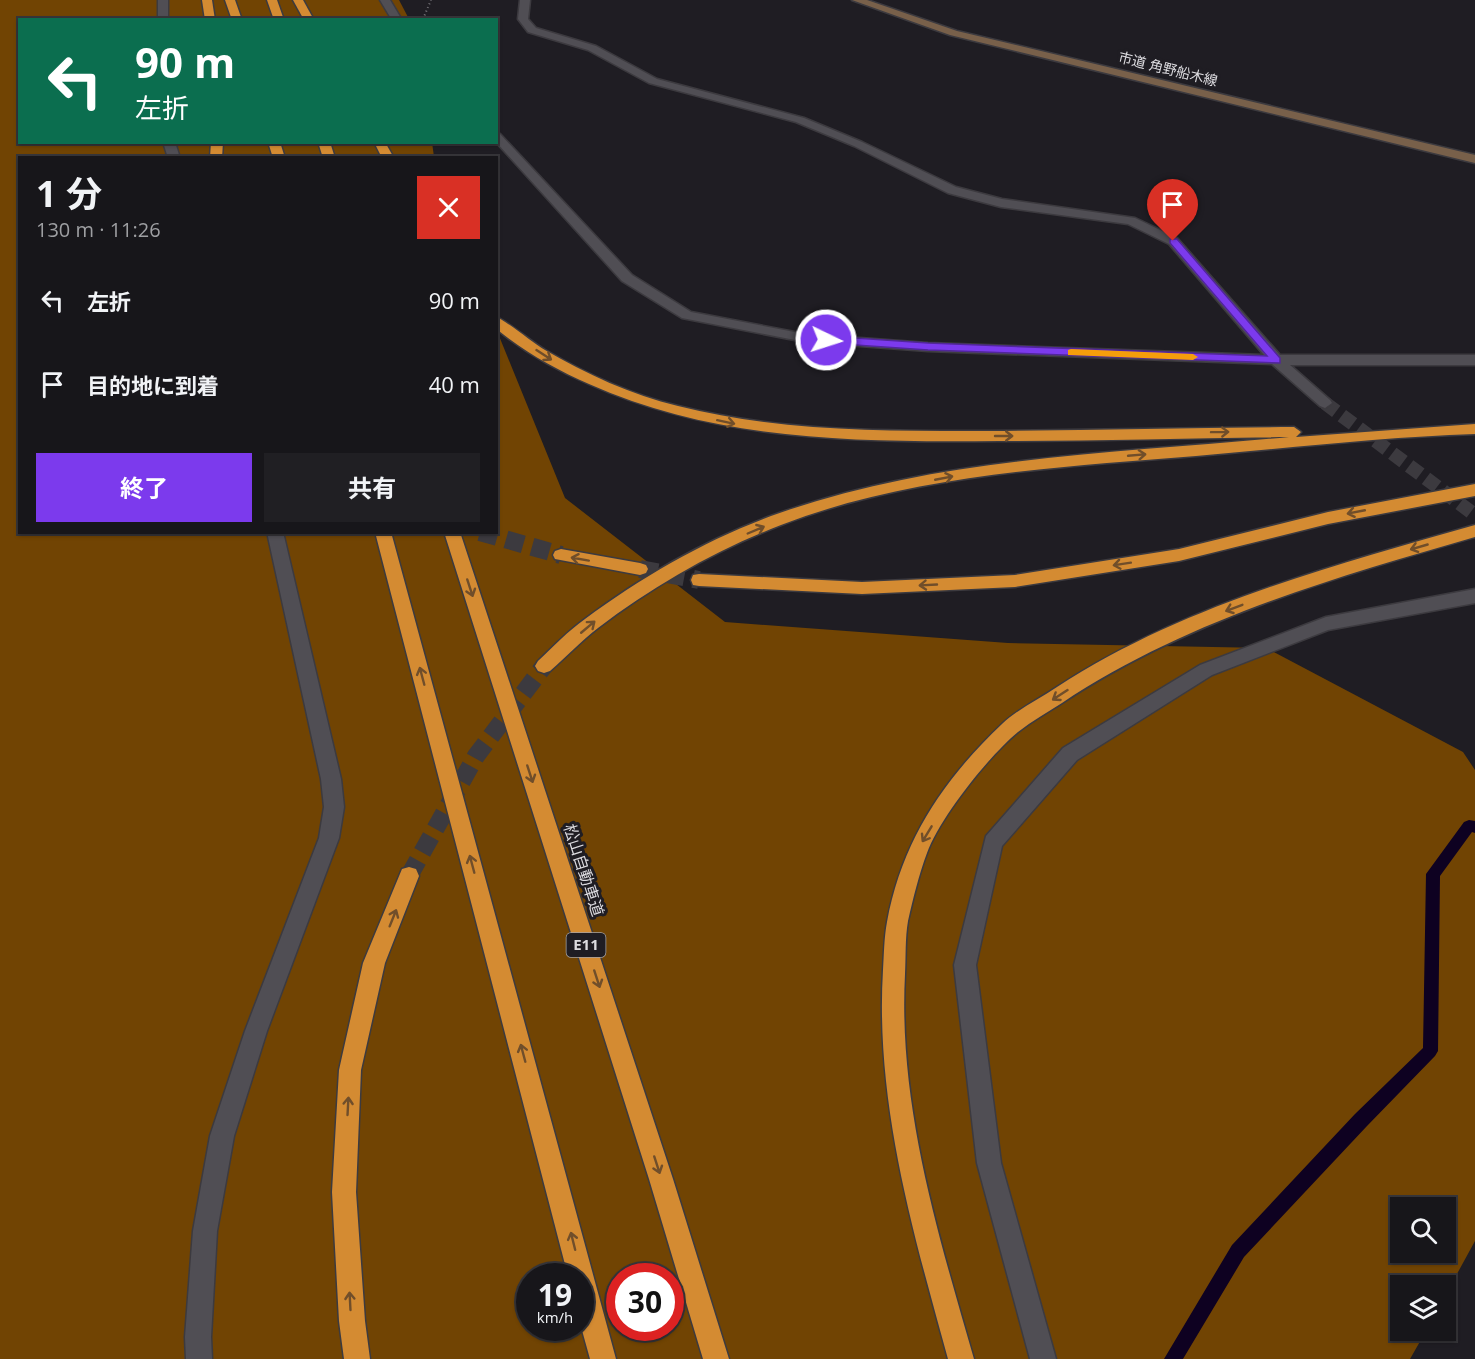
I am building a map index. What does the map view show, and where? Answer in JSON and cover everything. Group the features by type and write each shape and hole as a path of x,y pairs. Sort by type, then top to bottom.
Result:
{"highway":[{"path":"207,0 210,18"},
{"path":"231,0 236,18"},
{"path":"272,0 278,18"},
{"path":"298,0 308,18"},
{"path":"498,322 548,358 604,386 665,409 743,426 822,434 912,437 1475,429"},
{"path":"544,666 591,624 646,588 721,545 799,512 887,489 953,476 1057,462 1448,430"},
{"path":"699,580 862,588 1015,581 1179,555 1328,518 1475,490"},
{"path":"961,1359 924,1227 900,1106 892,1009 897,923 918,848 957,784 1011,727 1090,675 1173,632 1263,597 1358,565 1475,531"},
{"path":"384,534 603,1359"},
{"name":"松山自動車道","path":"453,534 662,1179 716,1359"},
{"path":"561,555 640,569"},
{"path":"357,1359 351,1321 344,1191 350,1070 374,963 409,876"}],"street":[{"path":"163,0 163,18"},
{"path":"385,0 396,18"},
{"path":"525,0 523,19 532,30 592,48 653,81 800,120 858,144 952,190 1001,203 1131,221 1173,241 1276,360 1325,403"},
{"name":"市道 角野船木線","path":"857,0 954,33 1475,159"},
{"path":"498,138 627,278 687,315 805,338 940,347 1276,360 1475,360"},
{"path":"199,1359 198,1337 205,1231 222,1136 256,1031 329,838 334,807 331,779 275,534"},
{"path":"1043,1359 990,1162 965,965 993,842 1070,754 1206,670 1326,624 1475,596"}],"path":[{"path":"424,18 431,0"}],"shaded area":[{"path":"0,0 399,0 408,18 18,18 18,144 432,144 434,156 18,156 18,534 498,534 498,333 565,498 725,622 1008,643 1266,648 1463,752 1475,770 1475,1241 1456,1276 1390,1275 1390,1341 1420,1341 1410,1359 0,1359"}],"waterway":[{"path":"1173,1359 1238,1251 1361,1120 1430,1051 1433,874 1469,826 1475,827"}],"tunnel":[{"path":"1325,403 1475,515"},
{"path":"487,534 561,555"},
{"path":"640,569 699,580"},
{"path":"409,876 476,756 544,666"}],"slow traffic":[{"path":"1071,352 1193,357"}],"route":[{"path":"826,340 928,347 1276,360 1173,241"}]}
